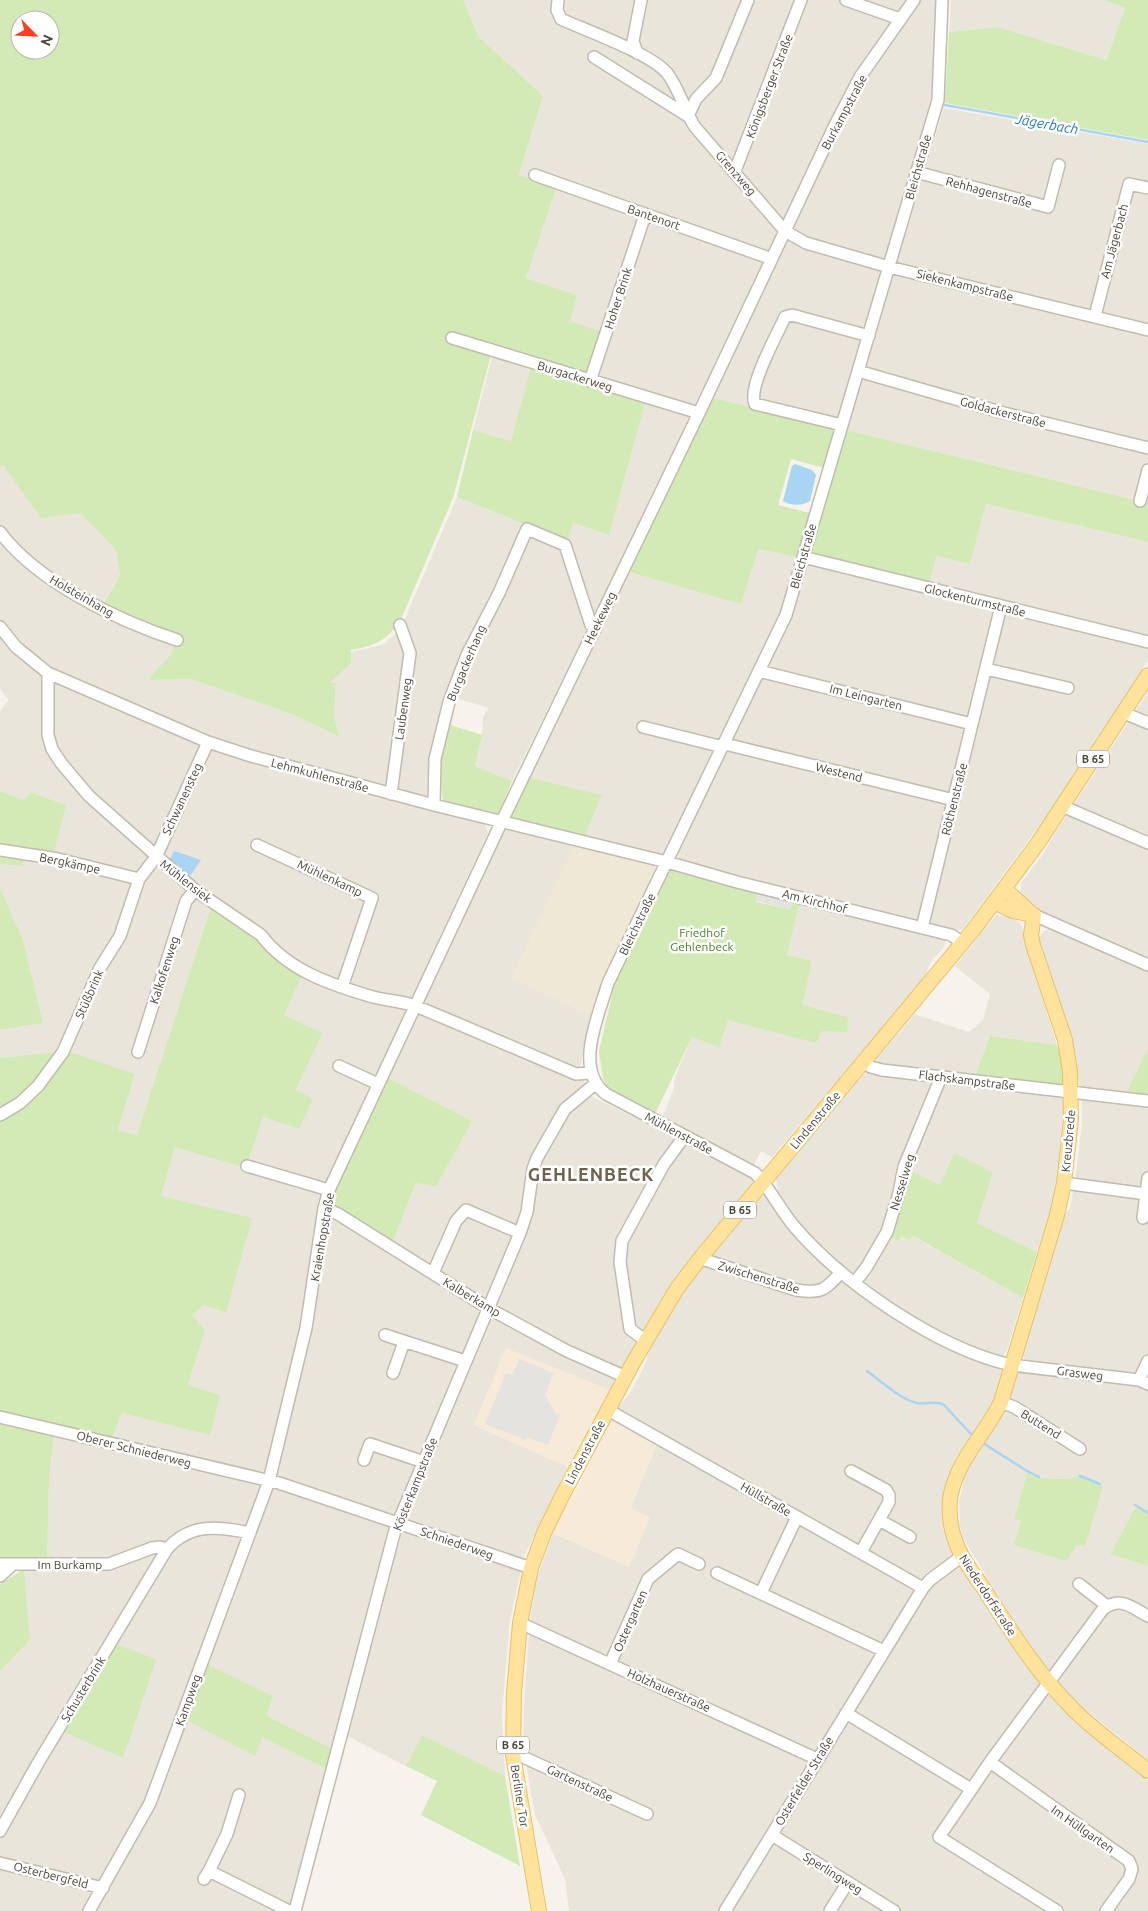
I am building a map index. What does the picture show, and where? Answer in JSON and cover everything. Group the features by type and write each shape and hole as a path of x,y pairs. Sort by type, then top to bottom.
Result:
{"main road":[{"name":"Lindenstraße","path":"525,1592 531,1568 544,1533 561,1498 626,1377 676,1290 701,1257 864,1062 1004,889 1062,806 1148,674"},
{"path":"1004,889 1034,915"},
{"path":"994,902 1013,910 1034,915"},
{"name":"Kreuzbrede","path":"1011,1365 1057,1215 1064,1183 1072,1093 1065,1040 1033,945 1031,935 1034,915"},
{"name":"Niederdorfstraße","path":"1011,1365 1001,1402 964,1458 952,1486 950,1500 951,1528 962,1556 1011,1632 1048,1683 1073,1710 1148,1771"},
{"name":"Berliner Tor","path":"525,1592 520,1623 514,1693 513,1755 539,1911"}],"street":[{"name":"Grenzweg","path":"558,0 557,10 561,18 637,53 666,71 684,102 688,116 695,127 786,230"},
{"path":"637,53 633,41 641,0"},
{"path":"688,116 696,99 716,78 748,0"},
{"name":"Königsberger Straße","path":"735,171 801,0"},
{"path":"846,0 900,19"},
{"name":"Burkampstraße","path":"786,230 834,127 860,78 914,0"},
{"name":"Bleichstraße","path":"595,1084 590,1073 591,1042 608,983 786,616 938,100 942,0"},
{"name":"Grenzweg","path":"594,57 688,116"},
{"name":"Rehhagenstraße","path":"916,172 1048,207 1059,165"},
{"name":"Bantenort","path":"535,176 772,259"},
{"name":"Am Jägerbach","path":"1094,316 1129,184 1148,188"},
{"name":"Hoher Brink","path":"590,381 646,215"},
{"name":"Heekeweg","path":"415,1006 786,230"},
{"name":"Siekenkampstraße","path":"786,230 806,243 889,267 1148,330"},
{"path":"842,425 755,404 753,399 757,378 785,317 792,315 869,336"},
{"name":"Burgackerweg","path":"452,338 699,413"},
{"name":"Goldackerstraße","path":"858,371 1004,413 1148,448"},
{"path":"1140,500 1148,470"},
{"name":"Burgackerhang","path":"434,806 435,759 449,702 467,655 499,593 527,529 565,545 590,625 596,628"},
{"name":"Holsteinhang","path":"0,532 19,554 47,576 78,595 128,622 177,640"},
{"name":"Glockenturmstraße","path":"803,557 1148,642"},
{"name":"Röthenstraße","path":"922,928 1001,606"},
{"name":"Laubenweg","path":"391,794 410,653 400,625"},
{"name":"Lehmkuhlenstraße","path":"0,627 16,647 48,673 208,742 251,756 434,806 667,862"},
{"path":"986,669 1068,688"},
{"name":"Im Leingarten","path":"759,671 972,724"},
{"name":"Mühlensiek","path":"48,673 48,735 52,749 61,763 89,796 156,857 195,890 261,935 268,944 298,968 323,981 373,997 415,1006"},
{"path":"1124,712 1148,723"},
{"name":"Westend","path":"643,727 954,800"},
{"name":"Schwanensteg","path":"156,857 208,742"},
{"path":"1062,806 1148,843"},
{"name":"Mühlenkamp","path":"257,845 372,898 342,987"},
{"name":"Bergkämpe","path":"0,850 58,859 139,879"},
{"name":"Stüßbrink","path":"0,1115 20,1102 38,1086 62,1052 100,968 120,936 139,879 156,857"},
{"name":"Am Kirchhof","path":"667,862 736,882 951,935 962,942"},
{"name":"Kalkofenweg","path":"138,1052 186,901 195,890"},
{"path":"1034,915 1148,965"},
{"path":"415,1006 576,1074 590,1073"},
{"name":"Kraienhopstraße","path":"269,1482 308,1320 324,1208 329,1190 415,1006"},
{"name":"Flachskampstraße","path":"864,1062 871,1067 882,1070 1148,1101"},
{"path":"339,1066 378,1084"},
{"name":"Nesselweg","path":"855,1282 866,1268 886,1232 899,1193 904,1167 942,1077"},
{"name":"Mühlenstraße","path":"595,1084 606,1094 755,1173 764,1182"},
{"name":"Kösterkampstraße","path":"295,1911 398,1523 528,1212 533,1168 537,1158 565,1109 595,1084"},
{"path":"646,1341 630,1329 620,1262 620,1248 625,1235 664,1164 684,1137"},
{"path":"247,1166 329,1190"},
{"path":"1143,1218 1148,1178"},
{"path":"764,1182 793,1224 841,1272 887,1306 926,1331 960,1348 991,1360 1011,1365"},
{"path":"1064,1183 1146,1194"},
{"name":"Kalberkamp","path":"324,1208 338,1214 488,1308 567,1350 626,1377"},
{"path":"433,1273 456,1221 466,1210 520,1233"},
{"name":"Zwischenstraße","path":"701,1257 705,1260 796,1290 810,1292 819,1292 841,1272"},
{"path":"385,1335 466,1361"},
{"path":"393,1373 404,1342"},
{"path":"1144,1382 1148,1360"},
{"name":"Grasweg","path":"1011,1365 1144,1382"},
{"name":"Buttend","path":"1001,1402 1014,1407 1080,1449"},
{"name":"Hüllstraße","path":"608,1410 923,1588"},
{"name":"Oberer Schniederweg","path":"0,1417 269,1482"},
{"path":"364,1460 370,1444 424,1462"},
{"path":"851,1471 886,1490 889,1495 889,1502 861,1552"},
{"name":"Schniederweg","path":"269,1482 279,1483 531,1568"},
{"name":"Kampweg","path":"89,1911 150,1803 269,1482"},
{"path":"761,1594 797,1517"},
{"path":"879,1520 910,1538"},
{"path":"167,1549 179,1537 195,1530 236,1530 250,1533"},
{"name":"Im Burkamp","path":"0,1564 109,1564 152,1548 160,1547 167,1549"},
{"name":"Schusterbrink","path":"0,1831 38,1763 167,1549"},
{"name":"Ostergarten","path":"610,1664 648,1579 678,1554 699,1564"},
{"name":"Osterfelder Straße","path":"725,1911 923,1588 930,1580 962,1556"},
{"path":"0,1576 12,1565"},
{"path":"716,1573 884,1651"},
{"path":"1078,1584 1108,1606"},
{"path":"1057,1911 939,1837 990,1762 1103,1609 1113,1602 1122,1602 1148,1616"},
{"name":"Holzhauerstraße","path":"520,1623 818,1759"},
{"path":"846,1713 971,1789"},
{"name":"Gartenstraße","path":"513,1755 523,1757 647,1814"},
{"name":"Im Hüllgarten","path":"990,1762 1129,1861 1132,1869 1128,1879 1106,1911"},
{"path":"239,1795 227,1834 206,1875 289,1911"},
{"name":"Sperlingweg","path":"772,1834 894,1911"},
{"name":"Osterbergfeld","path":"0,1863 103,1888"},
{"path":"830,1911 848,1882"}],"shaded area":[{"path":"463,0 938,0 932,106 836,427 713,398 655,518 644,515 512,781 475,766 482,735 483,717 489,708 446,695 437,724 428,773 426,808 484,823 488,833 326,1183 318,1210 306,1304 265,1477 111,1441 122,1413 210,1434 188,1385 205,1330 192,1315 204,1305 226,1313 161,1196 175,1146 246,1168 263,1117 298,1128 296,1091 321,1033 284,1015 305,967 211,908 137,1136 118,1130 135,1075 67,1051 0,1058 0,1030 43,1023 0,889 0,864 23,866 23,857 66,805 31,792 25,800 0,791 0,711 9,700 0,689 0,466 3,466 80,513 116,550 120,576 103,603 179,637 171,654 149,680 191,679 294,715 338,737 334,717 336,683 329,682 351,663 350,652 382,645 400,630 457,497 566,541 573,523 609,535 646,400 587,383 569,321 577,295 526,278 556,188 519,176 543,96 479,37"},
{"path":"951,0 1104,0 1125,8 1106,60 998,27 949,32"},
{"path":"944,108 1148,144 1148,503 846,430"},
{"path":"493,353 531,366 511,441 473,430"},
{"path":"986,504 1148,542 1148,660 1074,776 963,929 955,931 802,894 679,859 677,855 789,617 805,566 812,555 936,556 970,564"},
{"path":"758,549 796,557 780,613 664,855 583,840 530,778 629,572 740,603"},
{"path":"1148,692 1148,960 1035,911 1025,902 1021,893 1021,883 1044,853 1055,833"},
{"path":"510,829 652,863 657,871 593,1010 585,1036 580,1070 589,1095 751,1175 753,1183 669,1287 610,1390 506,1349 474,1425 568,1467 524,1556 510,1620 502,1712 505,1776 422,1735 406,1766 347,1736 333,1749 267,1716 273,1696 207,1664 275,1478 316,1305 327,1231 333,1219 390,1251 416,1183 472,1121 386,1077 502,833"},
{"path":"574,845 652,864 656,871 590,1015 511,978"},
{"path":"758,891 794,900 790,909 756,901"},
{"path":"800,902 943,938 945,942 944,947 930,963 925,976 826,1094 772,1157 761,1151 754,1165 662,1119 674,1088 675,1077 692,1037 728,1020 770,1030 822,1031 848,1017 803,1005 812,962 787,956"},
{"path":"996,915 1010,916 1019,922 1024,930 1026,946 1057,1045 990,1036 978,1078 880,1066 876,1060 915,1014 969,1032 983,1020 990,994 955,966"},
{"path":"1050,929 1148,972 1148,1048 1126,1094 1080,1088 1071,1039 1039,937 1044,931"},
{"path":"866,1072 932,1079 935,1087 885,1231 863,1268 853,1274 818,1247 779,1196 776,1179"},
{"path":"950,1082 1061,1095 1065,1100 1051,1211 1037,1252 977,1223 993,1172 940,1185 908,1169 940,1087"},
{"path":"1084,1098 1148,1105 1148,1354 1139,1375 1027,1363 1022,1354 1065,1214 1070,1208 1082,1124 1082,1100"},
{"path":"762,1196 767,1197 840,1276 1002,1371 995,1401 956,1458 947,1478 942,1505 944,1534 953,1553 1048,1694 1068,1715 1148,1781 1148,1911 569,1911 565,1879 535,1815 523,1747 530,1621 536,1580 553,1533 629,1567 630,1509 657,1444 613,1418 619,1405 628,1396 645,1365 650,1348 681,1292"},
{"path":"888,1235 912,1236 1023,1298 1007,1350 1003,1356 997,1358 927,1326 861,1281"},
{"path":"506,1348 610,1390 568,1467 474,1425"},
{"path":"519,1359 554,1373 545,1395 555,1413 560,1415 548,1445 527,1437 526,1440 485,1424 506,1373 512,1375"},
{"path":"1021,1372 1139,1383 1148,1387 1148,1511 1137,1505 1110,1554 1148,1566 1148,1760 1077,1703 1054,1680 1018,1628 963,1538 960,1526 959,1502 965,1475 1014,1376","holes":["1027,1473 1039,1478 1066,1479 1079,1477 1085,1546 1014,1545 1021,1521 1014,1519"]},
{"path":"613,1418 657,1444 630,1508 650,1517 629,1567 553,1533 560,1515 575,1491"},
{"path":"54,1434 259,1483 261,1488 186,1720 255,1755 261,1736 329,1770 292,1911 0,1911 0,1671 30,1640 24,1569 111,1567 155,1550 158,1558 113,1643 175,1547 190,1536 187,1527 169,1541 153,1544 108,1562 47,1562 49,1480"}],"green space":[{"path":"0,0 463,0 479,37 543,96 519,175 556,188 526,278 577,295 570,321 604,333 589,377 494,344 453,498 399,624 378,642 351,650 351,663 330,682 336,683 334,717 339,737 294,715 191,679 148,680 171,654 179,637 103,604 120,576 116,550 80,513 41,518 4,466 0,466"},
{"path":"1104,0 1148,0 1148,140 945,103 949,32 998,27 1106,60 1125,8"},
{"path":"531,366 646,400 609,535 573,523 567,541 457,497 473,430 511,441"},
{"path":"713,398 836,427 824,468 791,459 778,505 810,513 796,557 758,549 741,604 629,572"},
{"path":"846,430 1148,503 1148,542 986,504 970,564 936,556 929,584 812,555 811,550"},
{"path":"447,724 482,735 475,766 512,781 498,815 443,800 441,762"},
{"path":"530,778 602,795 583,840 516,821 511,816"},
{"path":"0,791 25,800 31,792 66,805 51,864 23,857 23,866 0,864"},
{"name":"Friedhof Gehlenbeck","path":"673,870 758,891 756,902 790,909 794,900 800,902 787,955 812,961 803,1005 848,1017 847,1032 822,1031 816,1043 728,1020 719,1047 692,1037 655,1114 607,1087 603,1079 599,1051 616,979 667,873"},
{"path":"0,889 23,940 43,1023 0,1030"},
{"path":"211,907 258,938 268,953 302,975 284,1015 322,1033 296,1090 313,1099 299,1129 263,1117 246,1168 175,1147 161,1196 252,1218 226,1313 204,1305 192,1315 205,1330 188,1385 220,1395 210,1435 122,1413 111,1441 0,1414 0,1058 67,1051 135,1074 118,1130 137,1135"},
{"path":"990,1036 1057,1045 1063,1065 1065,1083 1062,1087 978,1078 976,1074"},
{"path":"1148,1048 1148,1097 1126,1094"},
{"path":"386,1077 472,1121 436,1186 416,1183 393,1242 334,1209 331,1200"},
{"path":"954,1153 993,1172 977,1223 1037,1252 1023,1298 913,1236 910,1240 901,1236 899,1241 888,1235 908,1169 940,1185"},
{"path":"0,1420 54,1434 49,1480 47,1562 0,1561"},
{"path":"1027,1473 1039,1478 1066,1479 1079,1477 1103,1486 1085,1546 1077,1545 1066,1561 1014,1545 1021,1521 1014,1519"},
{"path":"1137,1505 1148,1511 1148,1566 1110,1554"},
{"path":"24,1569 30,1640 0,1671 0,1584"},
{"path":"113,1643 156,1659 123,1758 62,1731"},
{"path":"207,1664 273,1696 267,1716 333,1749 329,1770 262,1737 255,1756 186,1720"},
{"path":"422,1735 505,1776 520,1866 421,1815 437,1781 406,1766"}],"water":[{"path":"795,464 812,470 816,475 810,501 800,505 793,505 783,501 792,466"},
{"path":"174,851 201,860 190,876 169,861"}],"waterway":[{"name":"Jägerbach","path":"945,105 1148,142"},
{"path":"867,1371 911,1401 944,1405 971,1434"},
{"path":"983,1443 1039,1477"},
{"path":"1080,1476 1100,1484"},
{"path":"1135,1505 1148,1513"}],"district":[{"name":"GEHLENBECK","path":"591,1174"}]}
